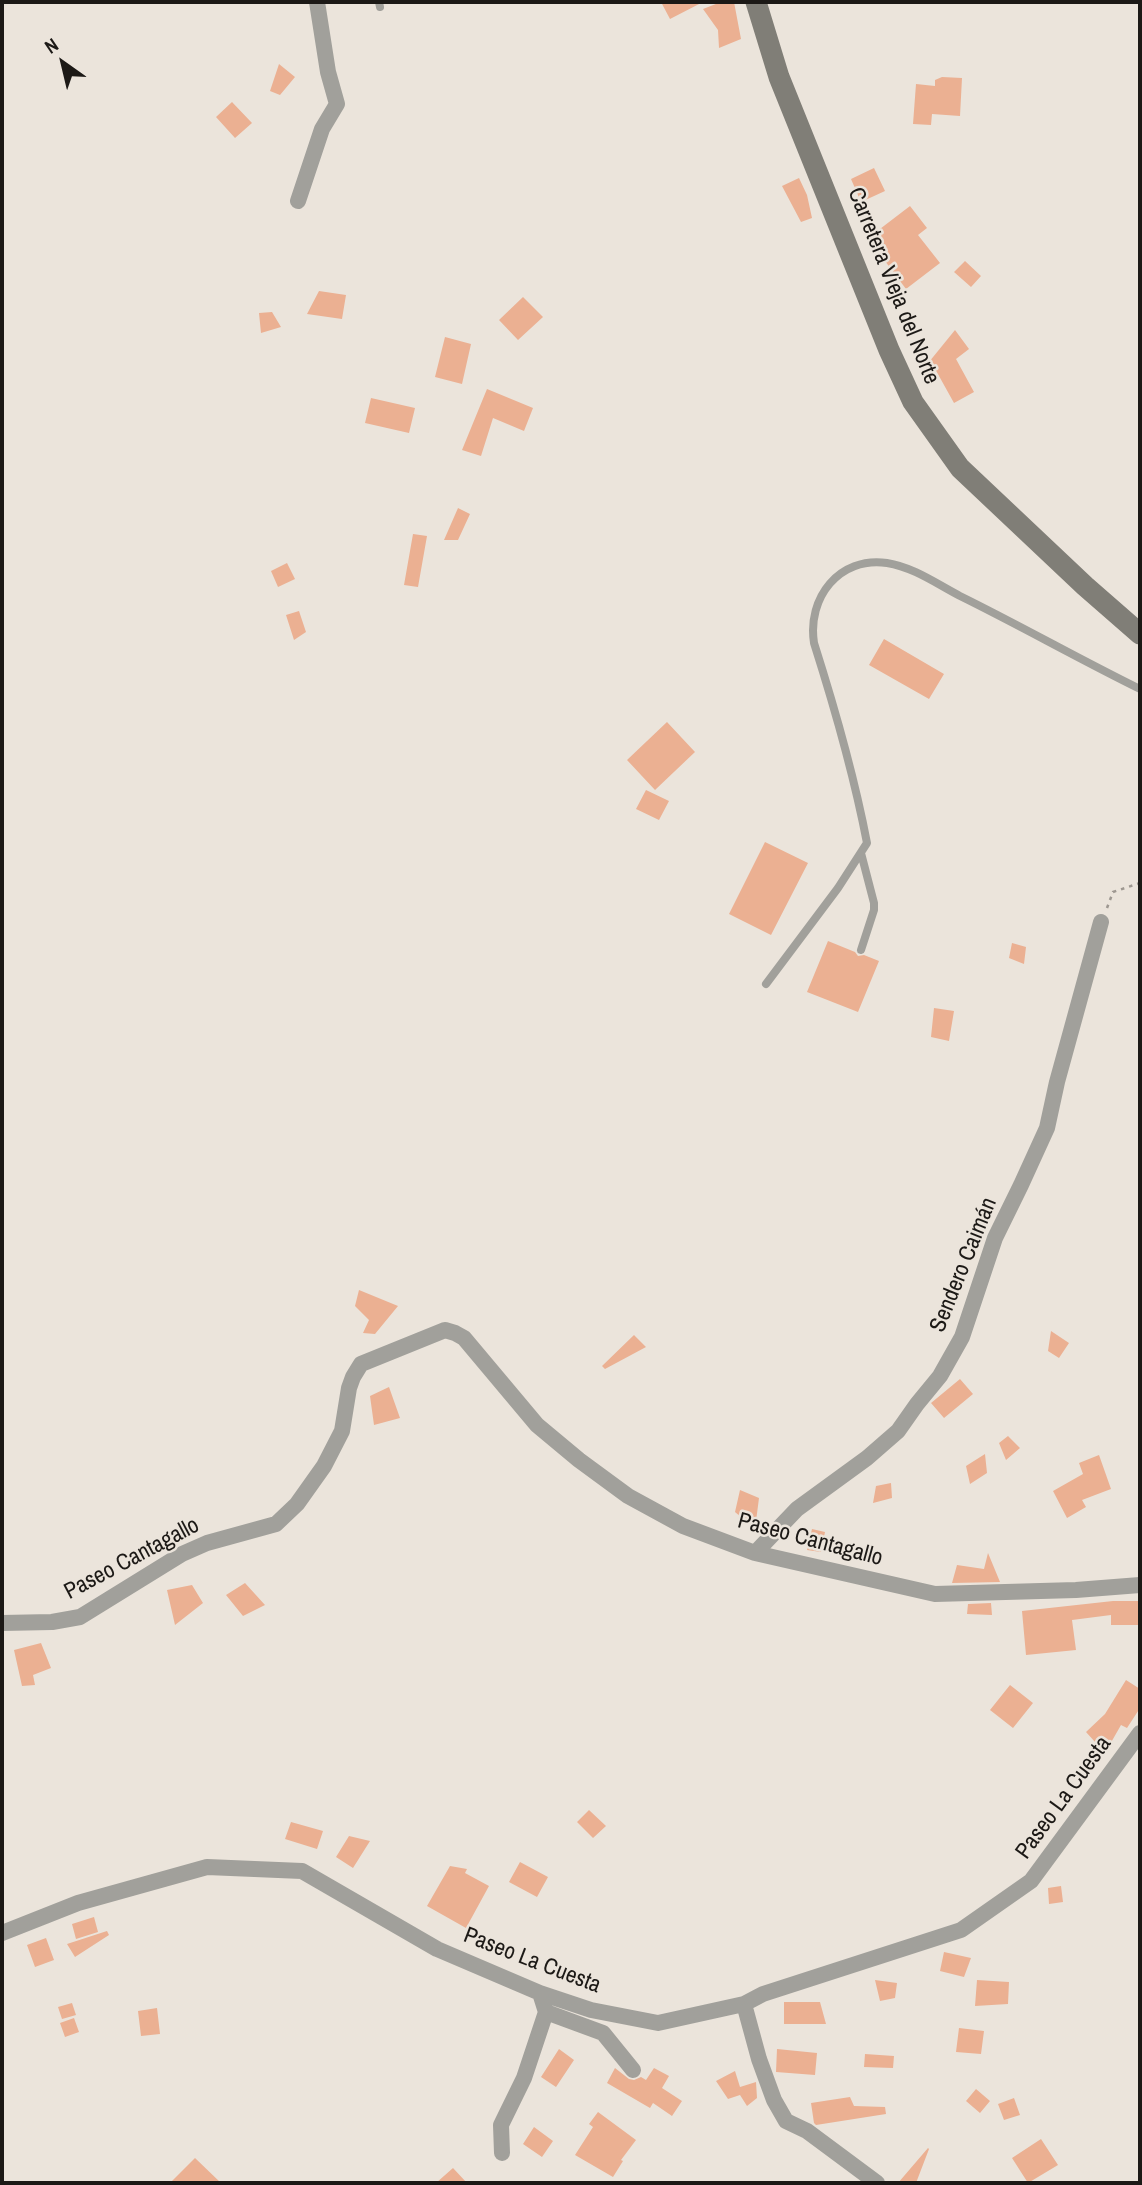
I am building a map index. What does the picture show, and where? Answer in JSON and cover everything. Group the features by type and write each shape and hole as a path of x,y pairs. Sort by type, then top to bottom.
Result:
{"street":[{"path":"298,201 322,129 337,104 328,72 317,2"},
{"name":"Carretera Vieja del Norte","path":"756,2 779,77 889,350 913,402 960,468 1140,634"},
{"name":"Sendero Caimán","path":"755,1553 797,1509 867,1458 898,1431 946,1367 961,1337 995,1238 1047,1128 1101,922"},
{"name":"Paseo Cantagallo","path":"2,1623 52,1622 80,1617 182,1553 207,1543 276,1524 297,1504 324,1466 342,1431 349,1388 361,1364 445,1330 464,1338 537,1425 628,1496 682,1526 755,1553 935,1594 1076,1590 1140,1585"},
{"name":"Paseo La Cuesta","path":"2,1933 78,1903 207,1867 302,1871 437,1949 540,1993 591,2010 658,2023 744,2004 763,1994 961,1930 1031,1881 1140,1733"},
{"path":"502,2153 500,2125 524,2078 546,2012 540,1993"},
{"path":"744,2004 770,2090 786,2122 807,2131 875,2183"},
{"path":"546,2012 603,2033 633,2070"}],"lane":[{"path":"766,984 838,888 867,843 858,797 812,631 815,608 820,597 826,587 844,572 875,562 897,565 1140,689"},
{"path":"861,853 874,903 861,950"}],"path":[{"path":"1101,922 1114,892 1140,883"}],"building":[{"path":"661,2 703,2 670,19"},
{"path":"721,2 734,2 741,39 719,48 718,30 703,9"},
{"path":"279,64 295,77 280,95 270,91"},
{"path":"942,77 962,78 960,116 932,114 931,125 913,124 916,84 935,86 935,80"},
{"path":"232,102 252,123 235,138 216,117"},
{"path":"874,168 885,191 861,202 851,179"},
{"path":"799,178 807,195 812,218 801,222 782,186"},
{"path":"910,206 927,228 918,235 940,263 906,289 885,261 876,232"},
{"path":"965,261 981,276 971,287 954,272"},
{"path":"319,291 346,295 342,319 307,314"},
{"path":"523,297 543,317 518,340 499,320"},
{"path":"272,312 281,327 261,333 259,313"},
{"path":"955,330 969,349 956,359 974,392 954,403 929,362"},
{"path":"445,337 471,344 462,384 435,377"},
{"path":"487,389 533,408 524,431 493,418 481,456 462,450"},
{"path":"371,398 415,408 409,433 365,423"},
{"path":"458,508 470,514 458,540 444,540"},
{"path":"413,534 427,536 418,587 404,585"},
{"path":"287,563 295,579 278,587 271,571"},
{"path":"299,611 306,632 294,640 286,615"},
{"path":"884,639 944,674 929,699 869,665"},
{"path":"667,722 695,752 655,790 627,760"},
{"path":"646,790 669,801 659,820 636,809"},
{"path":"765,842 808,863 771,935 729,914"},
{"path":"828,941 855,952 858,956 864,955 879,961 858,1012 807,992"},
{"path":"1012,943 1026,947 1024,964 1009,958"},
{"path":"934,1008 954,1011 949,1041 931,1037"},
{"path":"359,1290 398,1306 375,1334 363,1333 369,1320 355,1306"},
{"path":"1051,1331 1069,1343 1059,1358 1048,1351"},
{"path":"634,1335 646,1347 605,1369 602,1366"},
{"path":"960,1379 973,1394 944,1418 931,1403"},
{"path":"389,1387 400,1418 374,1425 370,1396"},
{"path":"1008,1436 1020,1448 1006,1460 999,1443"},
{"path":"985,1454 987,1473 970,1484 966,1466"},
{"path":"1099,1455 1111,1489 1082,1500 1086,1507 1067,1518 1053,1491 1083,1474 1079,1463"},
{"path":"891,1483 892,1498 873,1503 876,1486"},
{"path":"740,1490 759,1498 755,1529 735,1512"},
{"path":"812,1529 825,1532 821,1552 807,1550"},
{"path":"988,1553 1000,1582 952,1583 957,1565 984,1569"},
{"path":"245,1583 265,1605 243,1616 226,1595"},
{"path":"192,1585 203,1603 175,1625 167,1590"},
{"path":"1113,1601 1140,1601 1140,1625 1111,1625 1111,1615 1072,1620 1076,1650 1026,1655 1022,1611"},
{"path":"991,1603 992,1615 967,1614 968,1604"},
{"path":"41,1643 51,1668 33,1675 35,1685 22,1686 14,1650"},
{"path":"1126,1680 1140,1689 1140,1708 1127,1728 1121,1725 1105,1753 1086,1732 1105,1714"},
{"path":"1010,1685 1033,1703 1013,1728 990,1710"},
{"path":"589,1810 606,1826 593,1838 577,1822"},
{"path":"291,1822 323,1831 317,1849 285,1839"},
{"path":"349,1836 370,1841 353,1868 336,1857"},
{"path":"520,1862 548,1877 537,1897 509,1882"},
{"path":"450,1866 467,1869 465,1873 489,1886 466,1928 427,1906"},
{"path":"1061,1886 1063,1902 1049,1904 1048,1888"},
{"path":"94,1917 98,1932 76,1939 72,1924"},
{"path":"107,1931 109,1935 75,1957 67,1944"},
{"path":"46,1938 54,1960 35,1967 27,1945"},
{"path":"944,1952 971,1958 964,1977 940,1971"},
{"path":"875,1980 897,1983 895,1998 880,2001"},
{"path":"977,1980 1009,1982 1008,2004 975,2006"},
{"path":"784,2002 820,2002 826,2024 784,2024"},
{"path":"72,2003 76,2015 62,2019 58,2007"},
{"path":"157,2008 160,2034 141,2036 138,2011"},
{"path":"74,2018 79,2032 65,2037 60,2023"},
{"path":"959,2028 984,2031 981,2054 956,2052"},
{"path":"559,2049 574,2060 556,2087 541,2077"},
{"path":"777,2049 817,2053 815,2075 776,2072"},
{"path":"865,2054 894,2056 893,2068 864,2067"},
{"path":"615,2068 629,2079 641,2077 646,2080 654,2068 669,2076 662,2088 682,2101 672,2116 653,2103 650,2108 607,2083"},
{"path":"735,2071 740,2087 756,2082 757,2098 747,2106 740,2095 728,2099 716,2081"},
{"path":"976,2089 990,2101 980,2113 966,2101"},
{"path":"850,2097 854,2106 885,2107 886,2114 816,2125 814,2123 811,2103"},
{"path":"1014,2098 1020,2115 1004,2120 998,2104"},
{"path":"598,2112 636,2140 621,2160 623,2161 613,2177 575,2155 593,2127 589,2124"},
{"path":"534,2127 553,2141 542,2157 523,2144"},
{"path":"1041,2139 1058,2165 1028,2183 1012,2158"},
{"path":"928,2148 916,2183 898,2183"},
{"path":"195,2158 221,2183 170,2183"},
{"path":"453,2168 467,2183 436,2183"}]}
